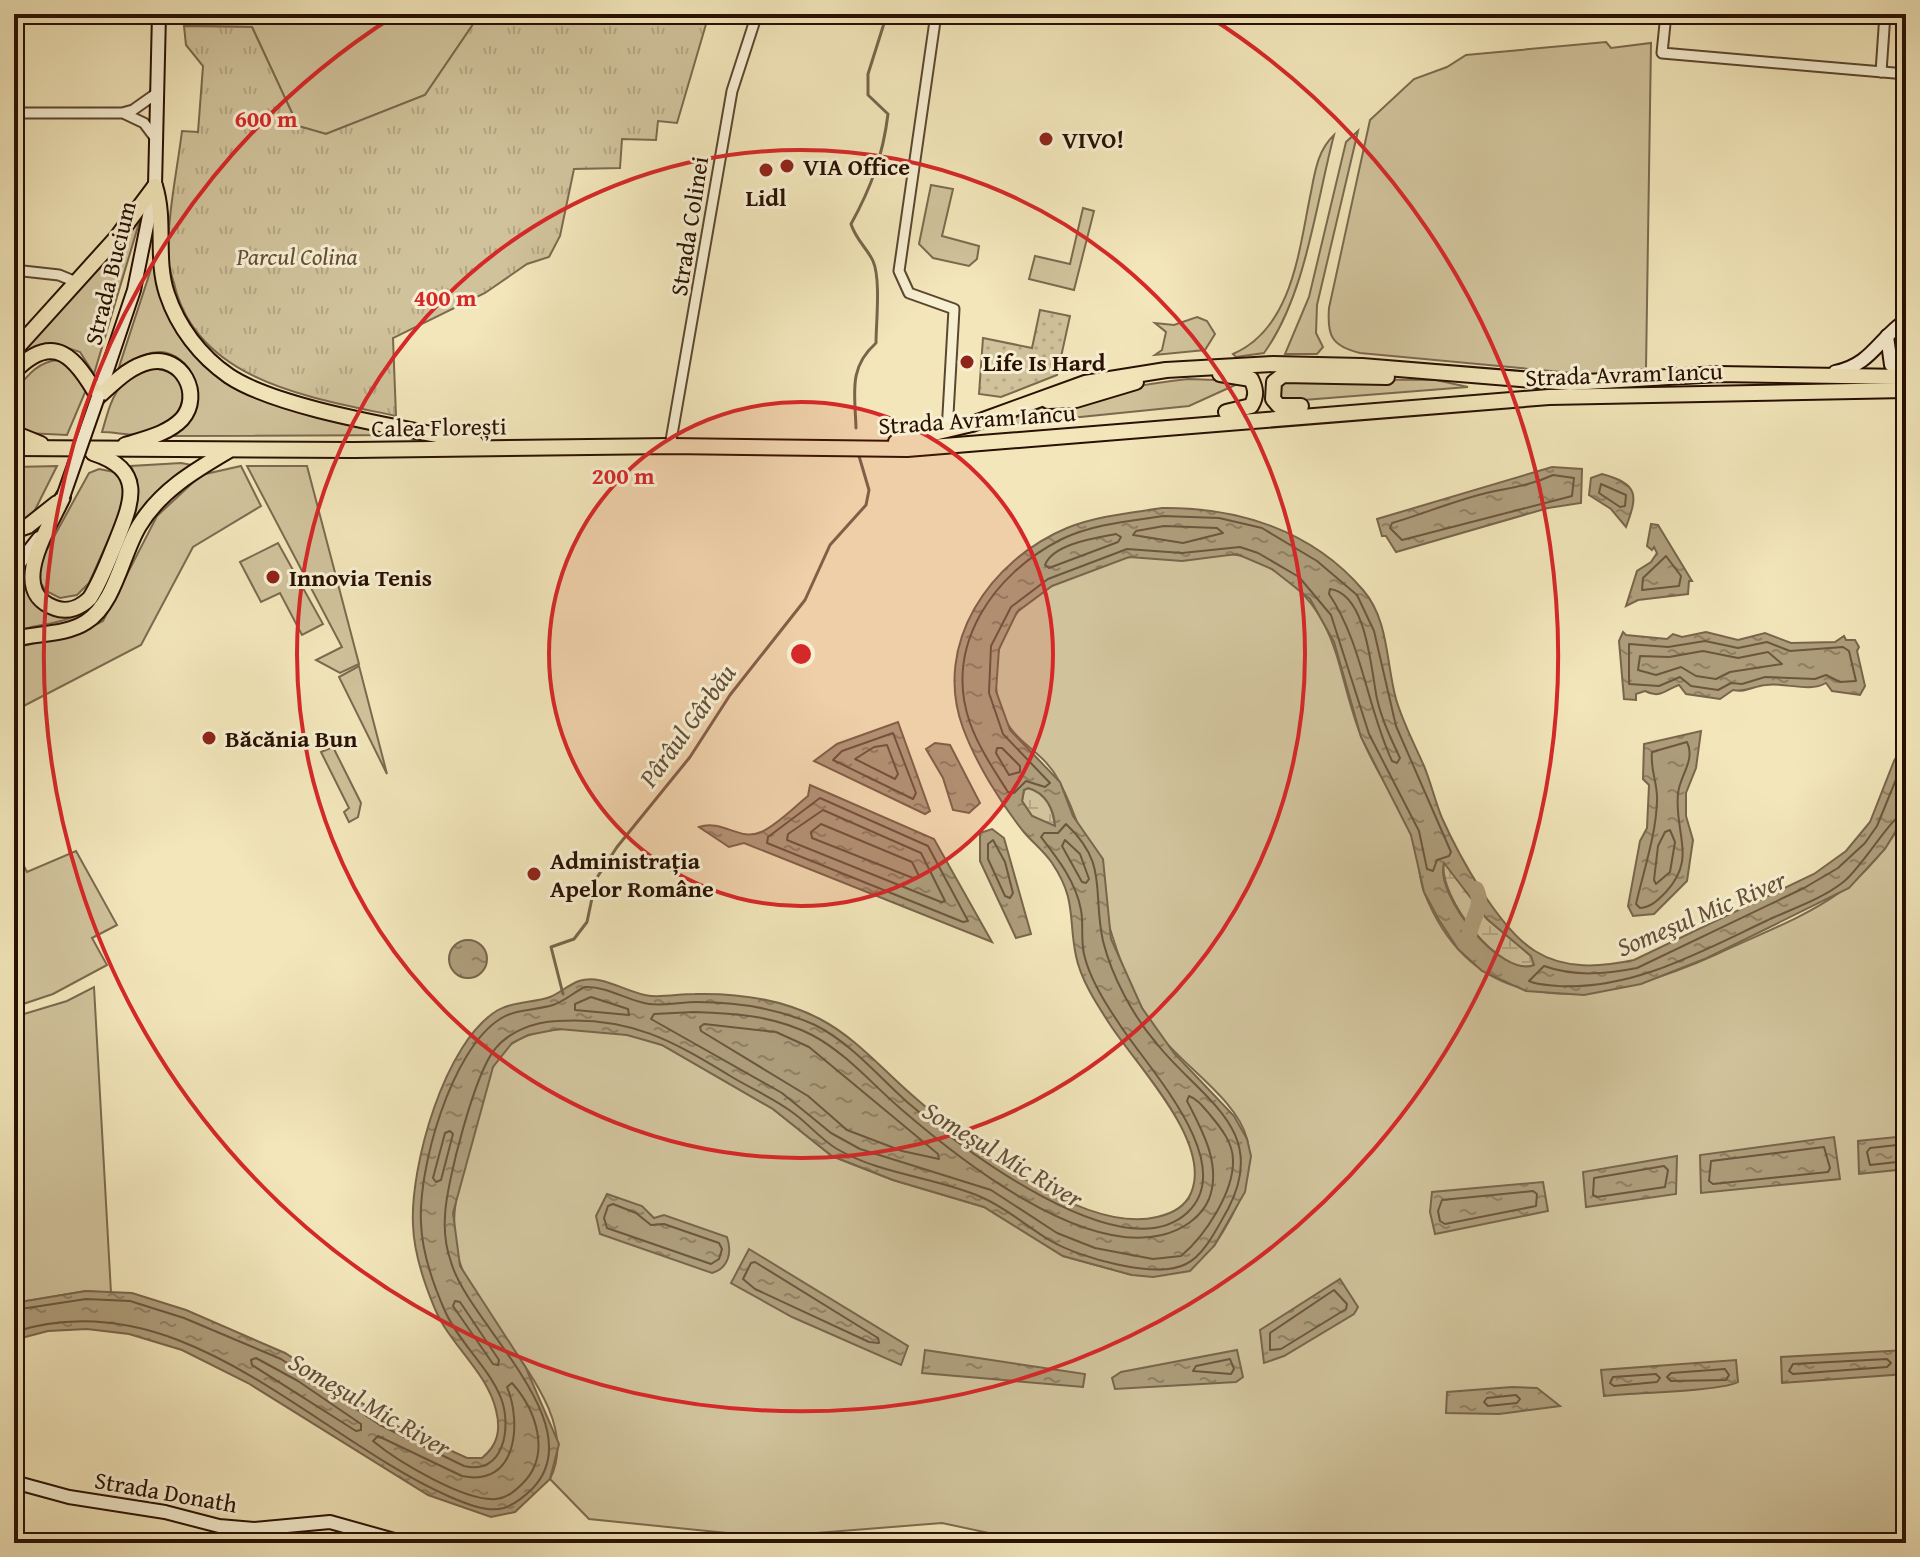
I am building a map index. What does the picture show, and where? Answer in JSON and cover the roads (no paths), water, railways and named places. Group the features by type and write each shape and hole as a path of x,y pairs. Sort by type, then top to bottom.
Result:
{"main road":[{"name":"Strada Bucium","path":"14,570 42,534 63,497 134,290 155,186 159,14"},
{"path":"14,351 117,237 155,186"},
{"path":"155,186 161,205 159,256 167,292 191,340 227,374 296,403 503,448"},
{"path":"1829,374 1854,368 1870,356 1876,345 1888,342 1906,320"},
{"path":"1888,342 1891,365 1906,375"},
{"path":"14,372 36,355 60,352 80,365 98,397 121,376 154,361 178,369 191,388 189,409 179,422 144,439 105,449"},
{"name":"Strada Avram Iancu","path":"858,447 947,432 1085,383 1166,370 1273,364 1443,372 1570,383 1715,374 1906,375"},
{"path":"1443,372 1414,377 1283,375 1274,382 1272,390 1279,406 1288,407 1420,396 1473,402"},
{"path":"1030,402 1076,400 1128,383 1162,378 1220,374 1251,379 1256,397 1251,406 1180,426"},
{"name":"Strada Avram Iancu","path":"858,447 928,448 1473,402 1655,393 1906,390"},
{"path":"14,433 53,447"},
{"path":"14,455 53,447"},
{"name":"Calea Florești","path":"14,448 858,447"},
{"path":"63,497 30,570 33,585 43,600 64,610 81,606 96,589 132,495 128,476 117,464 77,448"},
{"path":"14,639 72,628 91,619 104,601 134,535 154,506 171,488 229,450"},
{"path":"14,531 28,526 63,497"},
{"name":"Strada Donath","path":"14,1482 69,1497 165,1512 219,1526 254,1529 337,1522 405,1543"}],"street":[{"name":"Strada Colinei","path":"670,446 732,91 757,14"},
{"path":"936,14 899,271 909,293 954,309 947,432"},
{"path":"1666,14 1662,53 1906,74"},
{"path":"1881,72 1885,14"},
{"path":"14,113 122,113 133,110 157,93"},
{"path":"122,113 144,123 156,139"},
{"name":"Strada Bucium","path":"14,270 76,282"},
{"name":"Strada Bucium","path":"52,275 65,295"},
{"path":"1875,374 1888,342"},
{"path":"1870,356 1875,374"}],"water":[{"path":"1552,467 1582,469 1581,503 1548,508 1396,552 1386,536 1382,536 1377,519"},
{"path":"1602,474 1623,482 1632,492 1633,507 1626,527 1611,509 1589,495 1591,478"},
{"path":"1162,508 1218,512 1272,526 1321,552 1363,590 1378,615 1399,708 1449,834 1494,909 1521,941 1547,957 1583,965 1634,960 1814,874 1846,851 1870,822 1894,761 1906,741 1906,814 1885,849 1849,888 1707,958 1641,984 1584,995 1526,991 1482,971 1458,949 1439,920 1424,892 1411,835 1361,737 1334,642 1310,599 1272,569 1237,554 1182,561 1129,557 1052,586 1017,612 999,649 996,691 1010,730 1060,782 1073,816 1103,859 1111,939 1142,1008 1174,1053 1234,1116 1247,1139 1251,1156 1245,1192 1214,1246 1190,1271 1153,1277 1132,1275 1063,1256 984,1207 893,1180 832,1156 773,1109 662,1045 627,1035 559,1029 528,1035 512,1043 493,1067 453,1213 460,1266 526,1368 559,1444 550,1479 515,1512 491,1517 428,1495 248,1383 182,1350 129,1334 87,1329 48,1331 14,1340 14,1303 86,1291 132,1293 186,1310 285,1353 399,1427 467,1458 482,1458 497,1437 496,1410 485,1383 442,1322 423,1279 413,1225 417,1171 434,1108 447,1077 479,1026 504,1007 550,997 588,979 651,996 743,996 805,1012 845,1035 962,1136 1027,1180 1095,1212 1128,1219 1157,1217 1177,1209 1191,1193 1195,1173 1182,1128 1109,1023 1081,974 1068,899 1060,876 1014,820 989,782 963,728 955,697 955,666 962,636 974,608 992,583 1014,561 1039,542 1078,524","holes":["1028,788 1048,802 1055,826 1032,816 1022,801 1024,790","1444,863 1487,919 1531,956 1534,965 1521,966 1505,959 1473,931 1449,894"]},
{"path":"1651,524 1658,525 1692,581 1689,581 1688,594 1638,600 1626,606 1637,571 1651,562 1657,553 1654,547 1652,550 1647,546"},
{"path":"1623,632 1626,635 1667,639 1673,634 1682,637 1706,632 1738,640 1765,633 1791,643 1835,642 1844,636 1846,640 1855,640 1859,647 1857,651 1865,686 1860,695 1832,691 1826,683 1812,687 1773,684 1733,690 1720,699 1686,694 1679,685 1659,694 1645,691 1636,694 1636,700 1624,699 1619,641"},
{"path":"898,722 930,811 925,814 814,761 837,744"},
{"path":"1701,731 1696,768 1686,793 1686,816 1693,840 1687,881 1654,914 1633,916 1628,906 1640,841 1647,828 1649,785 1643,779 1644,744"},
{"path":"935,743 950,745 980,803 969,813 953,810 943,778 926,749"},
{"path":"810,785 934,839 992,942 744,843 729,847 699,827 716,826 746,834 761,832 808,796"},
{"path":"992,829 1004,838 1031,934 1016,938 980,861 980,833"},
{"path":"468,940 482,945 487,959 482,973 468,978 454,973 449,959 454,945"},
{"path":"1906,1136 1906,1169 1859,1174 1858,1141"},
{"path":"1834,1137 1840,1179 1701,1193 1700,1155"},
{"path":"1677,1156 1676,1194 1586,1207 1583,1172"},
{"path":"1543,1182 1548,1211 1435,1234 1430,1212 1432,1192"},
{"path":"607,1194 642,1206 654,1218 664,1215 727,1237 729,1254 726,1263 712,1273 600,1234 596,1216"},
{"path":"749,1249 908,1346 901,1365 792,1317 731,1283"},
{"path":"1340,1279 1358,1307 1354,1314 1284,1356 1264,1363 1260,1330"},
{"path":"925,1350 1085,1374 1083,1387 922,1373"},
{"path":"1237,1350 1243,1377 1236,1382 1115,1389 1112,1378 1121,1372"},
{"path":"1906,1350 1906,1374 1782,1383 1781,1357"},
{"path":"1736,1360 1738,1382 1729,1385 1604,1396 1601,1370"},
{"path":"1537,1388 1560,1406 1499,1414 1446,1413 1447,1392"}],"waterway":[{"name":"Pârâul Gârbău","path":"856,428 855,382 861,362 876,343 877,290 873,261 851,224 875,171 886,129 888,114 868,95 868,74 887,14"},
{"name":"Pârâul Gârbău","path":"563,994 551,947 574,939 587,922 596,879 617,847 690,757 730,695 805,600 830,545 866,505 869,490 859,456"},
{"name":"Someşul Mic River","path":"1469,936 1479,901 1476,889"}],"place":[{"name":"VIVO!","path":"1046,139"},
{"name":"VIA Office","path":"787,166"},
{"name":"Lidl","path":"766,170"},
{"name":"Life Is Hard","path":"967,362"},
{"name":"Innovia Tenis","path":"273,577"},
{"name":"Băcănia Bun","path":"209,738"},
{"name":"Administrația Apelor Române","path":"534,874"}],"park label":[{"name":"Parcul Colina","path":"297,256"}]}
